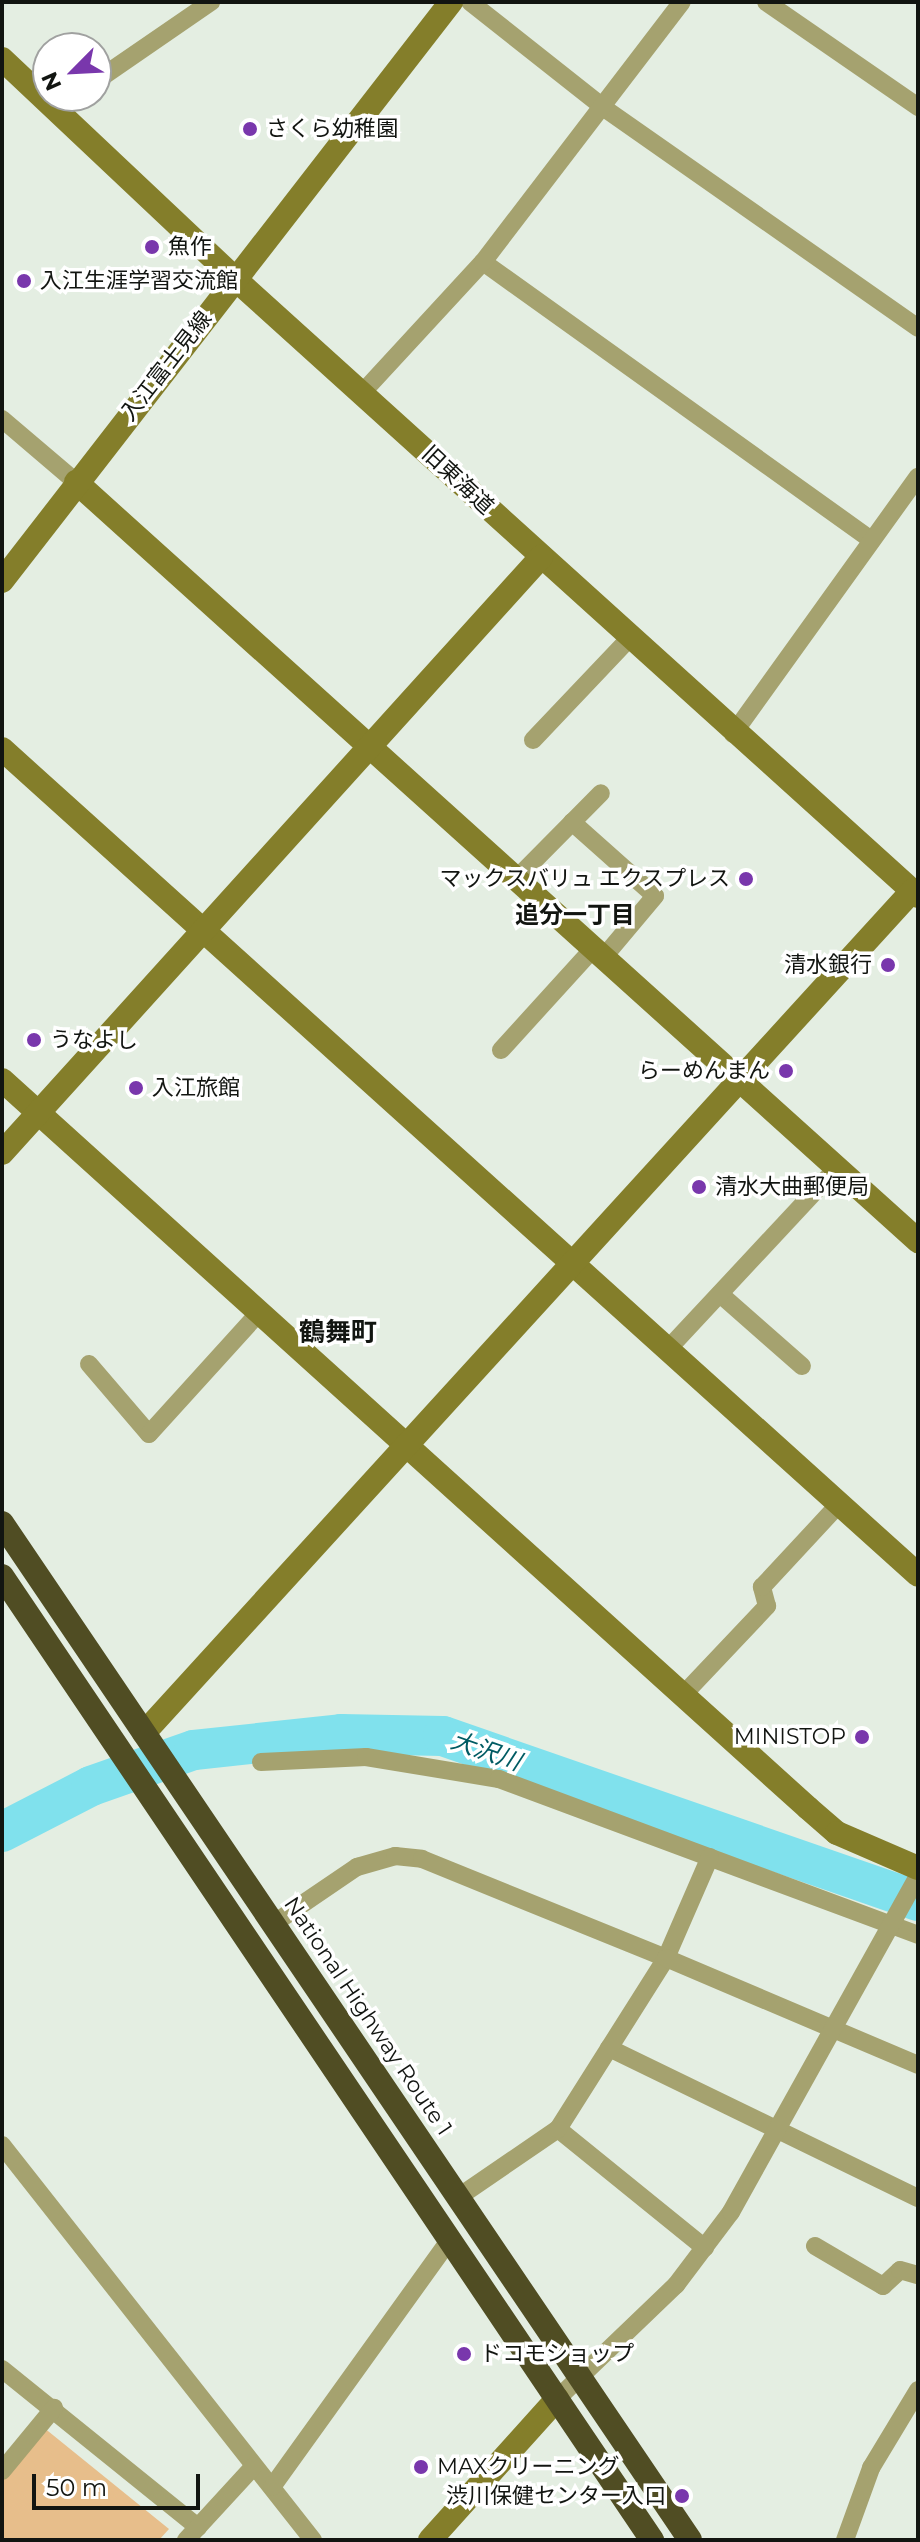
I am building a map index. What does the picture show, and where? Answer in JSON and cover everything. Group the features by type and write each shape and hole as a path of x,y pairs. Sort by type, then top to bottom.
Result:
{"highway":[{"name":"National Highway Route 1","path":"2,1523 690,2540"},
{"path":"2,1576 126,1754 449,2241 652,2540"}],"street":[{"path":"112,70 211,2"},
{"name":"入江富士見線","path":"2,581 451,2"},
{"path":"470,2 604,108 918,328"},
{"path":"362,393 483,262 604,108 682,2"},
{"path":"766,2 918,107"},
{"name":"旧東海道","path":"2,60 32,81"},
{"name":"旧東海道","path":"73,112 234,278 733,734 916,891"},
{"path":"483,262 872,540"},
{"path":"2,419 76,482 918,1241"},
{"path":"733,734 918,477"},
{"path":"2,1153 366,746 541,557"},
{"path":"533,740 629,639"},
{"path":"2,749 918,1575"},
{"path":"515,880 601,793"},
{"path":"501,1050 655,896 572,822"},
{"path":"149,1739 737,1078 916,891"},
{"path":"2,1080 405,1450 837,1833 918,1868"},
{"path":"668,1349 837,1168"},
{"path":"720,1294 802,1366"},
{"path":"89,1364 149,1434 258,1314"},
{"path":"682,1696 767,1606 762,1587 839,1504"},
{"path":"261,1762 428,1762 499,1779 918,1935"},
{"path":"273,1924 357,1867 395,1856 422,1859 918,2065"},
{"path":"460,2196 558,2129 666,1958 710,1857"},
{"path":"430,2540 579,2375 705,2248 777,2131 918,1876"},
{"path":"609,2048 918,2198"},
{"path":"558,2129 705,2248"},
{"path":"2,2145 313,2540"},
{"path":"272,2487 449,2241"},
{"path":"815,2246 883,2286 900,2270 918,2275"},
{"path":"2,2369 54,2408 192,2534 254,2466"},
{"path":"845,2540 871,2468 918,2390"},
{"path":"2,2471 54,2408"}],"shaded area":[{"path":"43,2427 169,2529 159,2540 2,2540 2,2476"}],"waterway":[{"name":"大沢川","path":"2,1832 91,1786 194,1750 341,1734 443,1736 918,1901"}],"place":[{"name":"さくら幼稚園","path":"250,129"},
{"name":"魚作","path":"152,247"},
{"name":"入江生涯学習交流館","path":"24,281"},
{"name":"マックスバリュ エクスプレス","path":"746,879"},
{"name":"清水銀行","path":"888,965"},
{"name":"うなよし","path":"34,1040"},
{"name":"らーめんまん","path":"786,1071"},
{"name":"入江旅館","path":"136,1088"},
{"name":"清水大曲郵便局","path":"699,1187"},
{"name":"MINISTOP","path":"862,1737"},
{"name":"ドコモショップ","path":"464,2354"},
{"name":"MAXクリーニング","path":"421,2467"},
{"name":"渋川保健センター入口","path":"682,2496"}],"district":[{"name":"追分一丁目","path":"575,915"},
{"name":"鶴舞町","path":"338,1333"}]}
